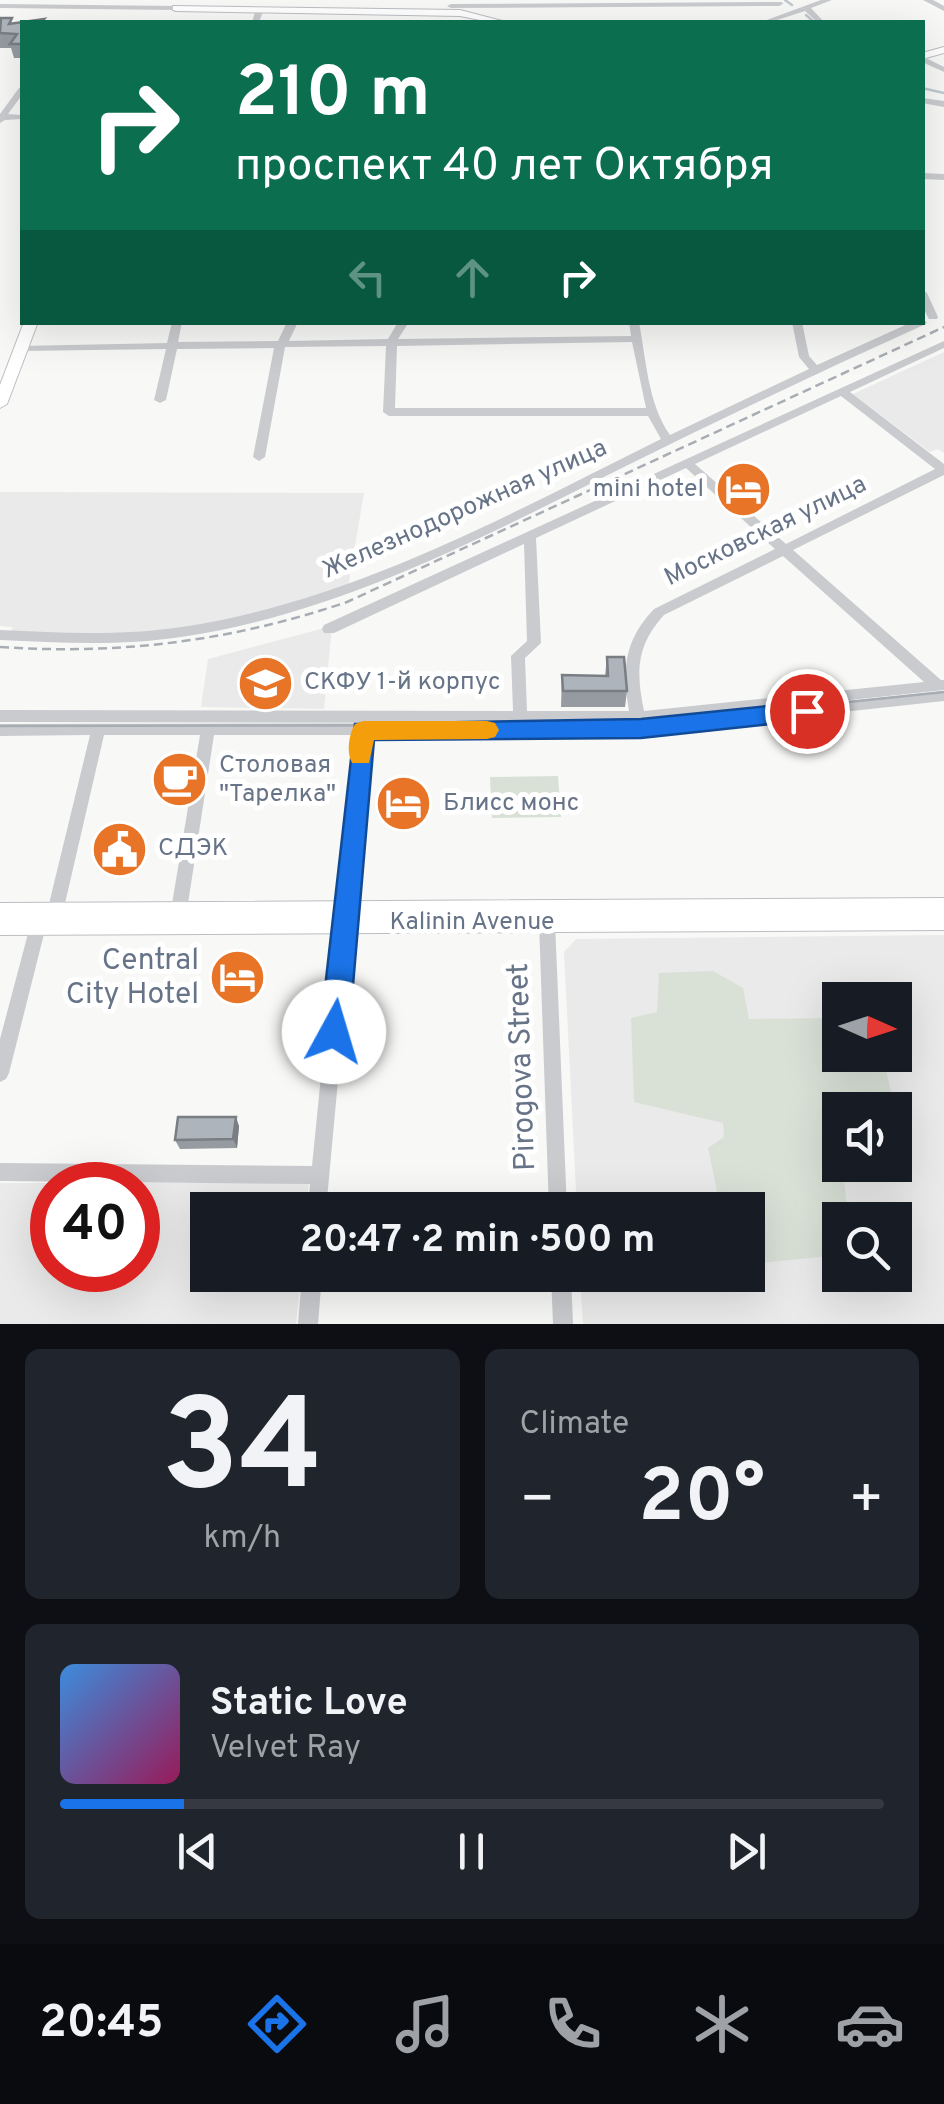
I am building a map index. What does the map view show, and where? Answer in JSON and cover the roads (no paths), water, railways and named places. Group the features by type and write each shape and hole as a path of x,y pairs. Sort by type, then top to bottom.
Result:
{"main road":[{"path":"178,4 355,5 450,10 494,20"},
{"path":"0,404 31,325"},
{"name":"Kalinin Avenue","path":"0,912 46,919 944,907"},
{"name":"Kalinin Avenue","path":"0,926 179,910 546,922 944,921"}],"street":[{"path":"770,20 828,0"},
{"path":"927,0 944,9"},
{"path":"450,10 542,2 779,4"},
{"path":"0,6 178,4"},
{"path":"806,8 819,20"},
{"path":"795,11 806,20"},
{"path":"1,118 20,93"},
{"path":"160,400 176,325"},
{"path":"259,457 282,344 292,325"},
{"path":"402,325 392,341 389,412 653,412"},
{"path":"635,325 653,412 660,432 668,440"},
{"path":"798,325 804,356 816,371"},
{"name":"Железнодорожная улица","path":"0,634 72,641 156,636 244,622 308,605 543,504 668,440 917,325"},
{"path":"22,348 637,339"},
{"name":"Железнодорожная улица","path":"329,629 944,344"},
{"path":"842,391 944,470"},
{"path":"688,464 942,689"},
{"name":"Московская улица","path":"639,723 632,652 640,630 659,612 944,470"},
{"path":"520,718 518,656 534,643 530,538"},
{"path":"0,730 363,730 639,723 942,689"},
{"path":"0,716 520,718 639,723"},
{"path":"0,1074 98,730"},
{"path":"179,910 208,730"},
{"path":"319,1192 363,730"},
{"name":"Pirogova Street","path":"546,922 557,1192"},
{"path":"0,1172 320,1175"},
{"path":"308,1324 311,1292"},
{"path":"562,1292 563,1324"}],"waterway":[{"path":"785,0 792,5"},
{"path":"806,15 812,20"},
{"path":"925,89 944,93"}],"tram line":[{"path":"0,726 627,725 944,692"}],"railway":[{"path":"0,647 89,649 176,642 261,627 347,602 944,327"}],"place":[{"name":"mini hotel","path":"743,490"},
{"name":"СКФУ 1-й корпус","path":"265,683"},
{"name":"Столовая \"Тарелка\"","path":"180,780"},
{"name":"Блисс монс","path":"404,804"},
{"name":"СДЭК","path":"119,849"},
{"name":"Central City Hotel","path":"238,978"}]}
